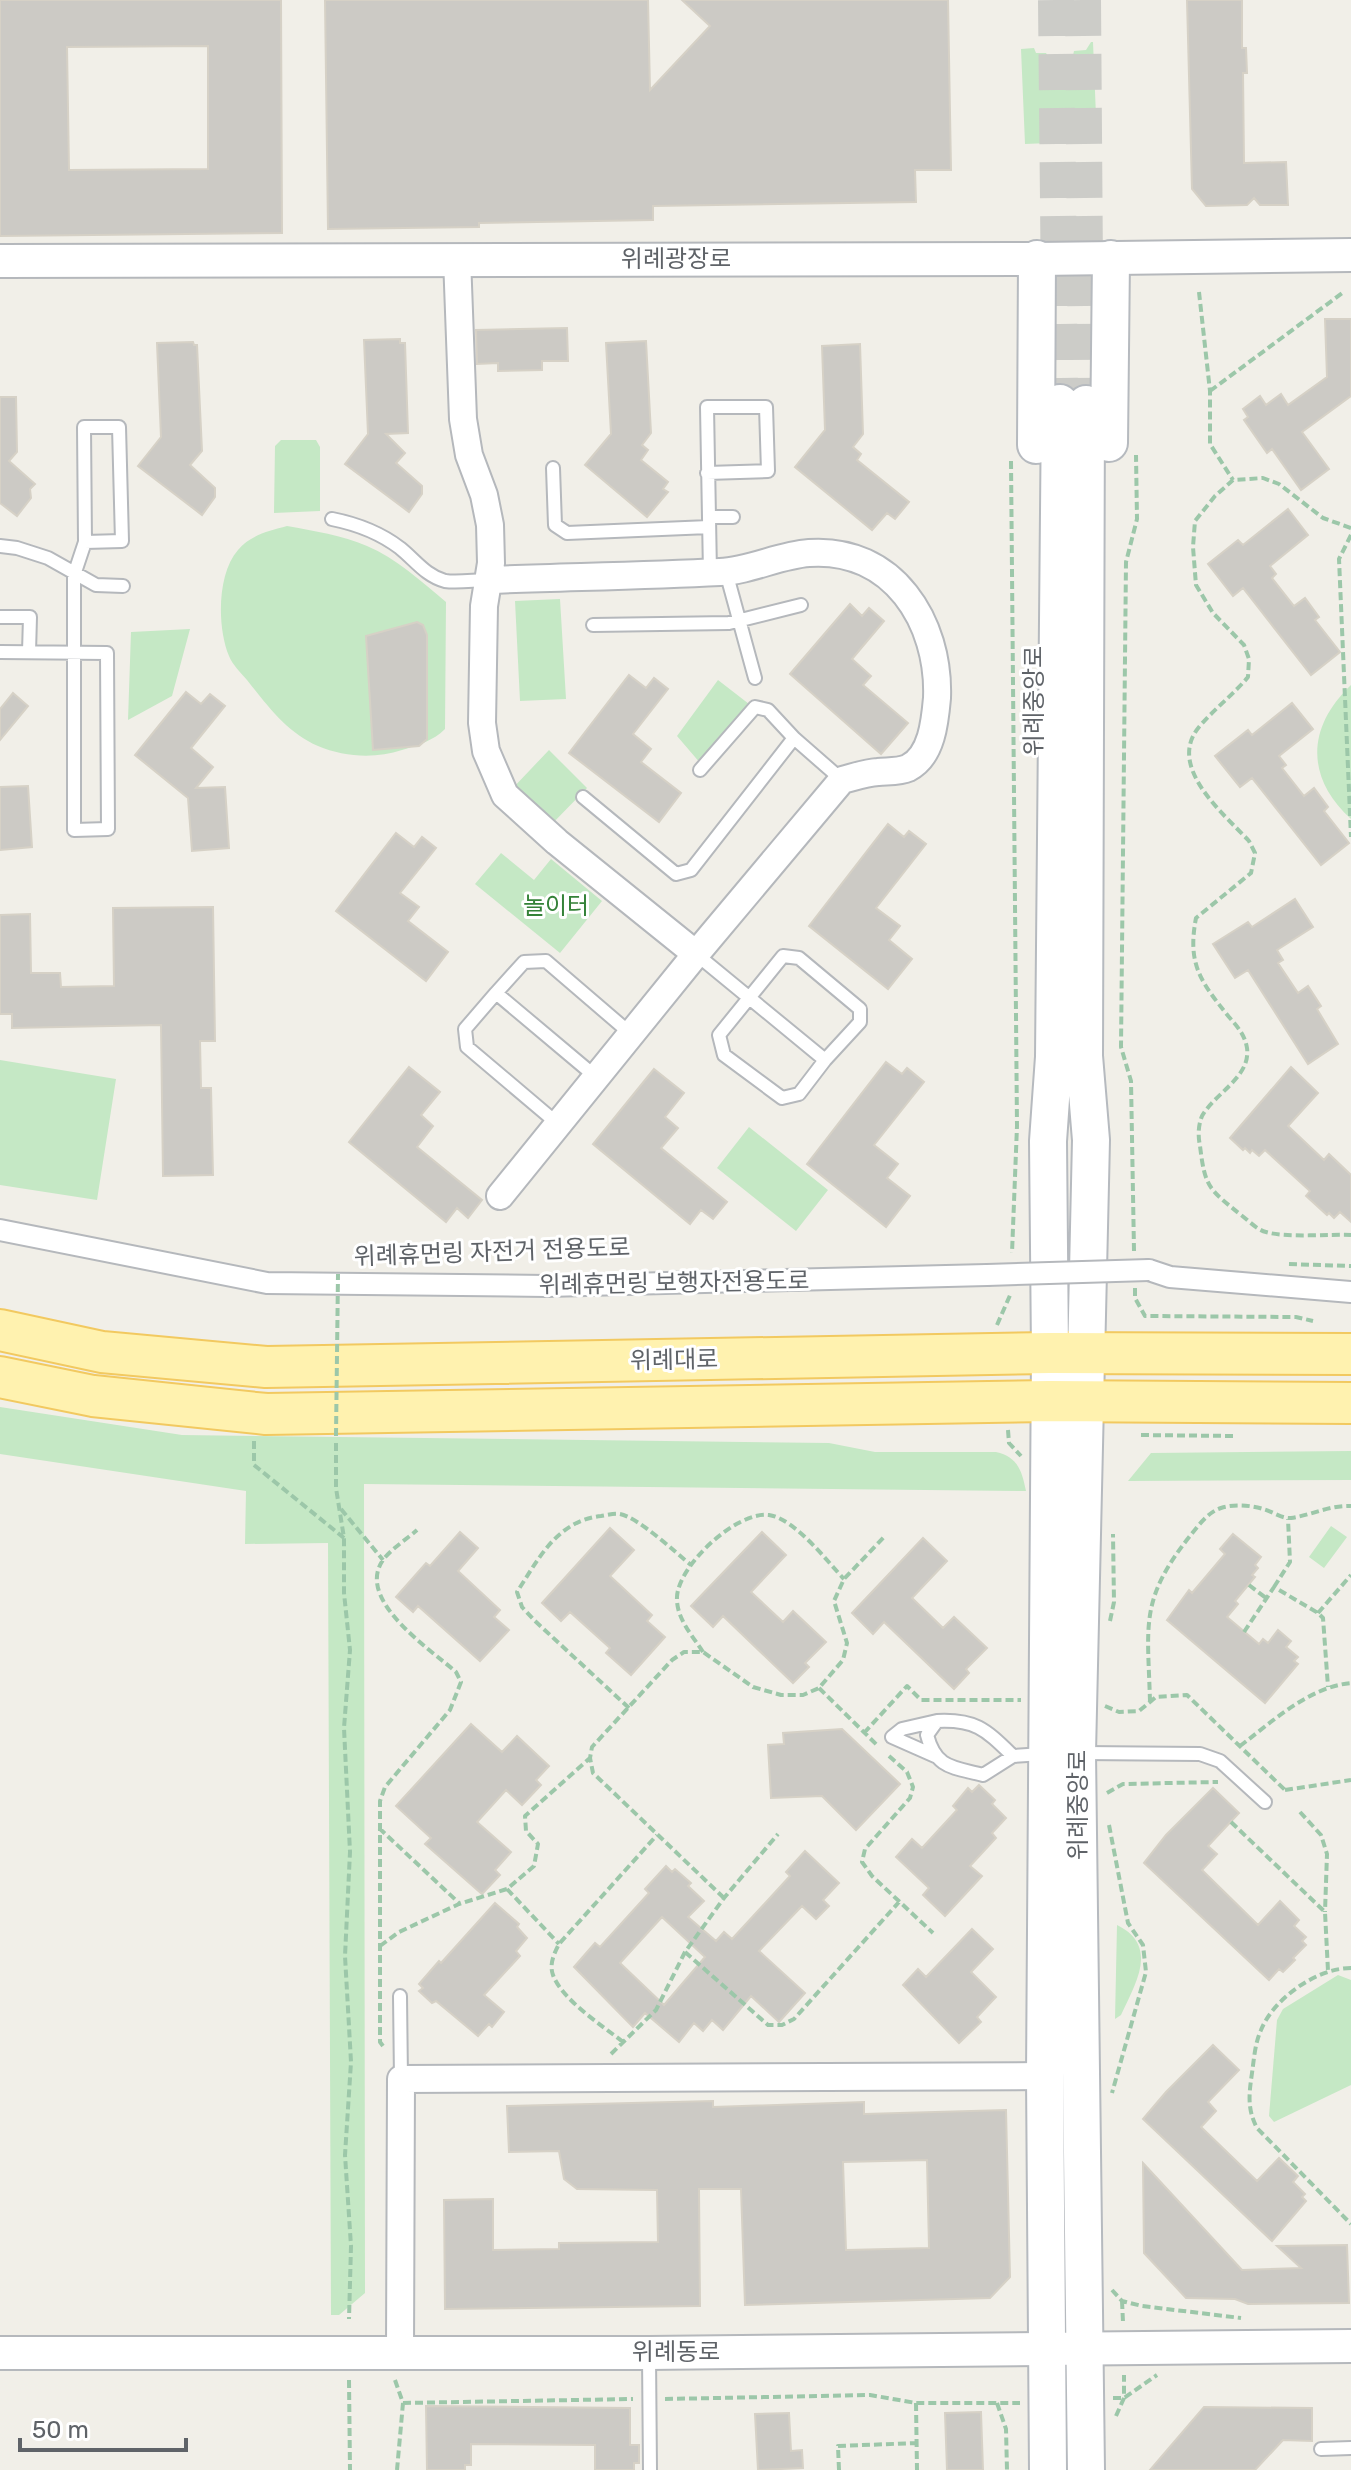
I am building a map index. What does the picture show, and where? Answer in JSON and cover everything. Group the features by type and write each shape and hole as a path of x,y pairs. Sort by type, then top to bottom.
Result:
{"main road":[{"name":"위례중앙로","path":"1037,259 1032,1054 1048,1141 1067,1353"},
{"name":"위례중앙로","path":"1086,2470 1085,2346 1046,1754 1067,1353 1091,1140 1105,1051 1111,259"},
{"name":"위례중앙로","path":"1048,1141 1054,1057 1073,404 1084,1056 1091,1140"},
{"name":"위례대로","path":"0,1330 102,1352 266,1367 1067,1353 1351,1354"},
{"name":"위례대로","path":"0,1377 93,1396 266,1414 1066,1402 1351,1403"},
{"name":"위례중앙로","path":"1048,2470 1046,1754 1066,1402"}],"street":[{"name":"위례광장로","path":"0,261 1111,259 1351,255"},
{"path":"457,258 463,419 469,455 484,495 490,525 491,563 484,606 482,723 486,751 505,795 557,842 696,954"},
{"path":"489,580 718,572 805,553 836,554 884,573 915,605 928,634 937,678 934,728 924,751 909,767 842,780 500,1196"},
{"name":"위례휴먼링 보행자전용도로","path":"0,1230 267,1283 338,1279 547,1286 987,1275 1142,1276 1351,1292"},
{"path":"396,2362 401,2079 1045,2076"},
{"name":"위례동로","path":"0,2353 396,2362 649,2353 1085,2346 1351,2346"}],"lane":[{"path":"707,473 768,471 766,407 707,407 707,473 709,522 718,572 739,621 755,678"},
{"path":"0,652 74,653 107,653 108,829 74,830 74,653 74,575 85,542 84,427 119,427 122,541 85,542"},
{"path":"553,468 555,525 567,533 709,522 733,517"},
{"path":"332,519 358,524 379,534 430,575 447,581 489,580"},
{"path":"0,546 48,558 96,585 123,586"},
{"path":"593,625 739,621 801,605"},
{"path":"0,617 30,617 29,652"},
{"path":"700,770 755,707 768,710 794,738 842,780"},
{"path":"583,797 676,874 691,870 794,738"},
{"path":"696,954 825,1060"},
{"path":"783,956 799,958 860,1009 860,1022 799,1094 782,1098 724,1055 719,1035 749,997 783,956"},
{"path":"558,1124 467,1047 465,1029 524,962 546,961 631,1034"},
{"path":"496,993 596,1077"},
{"path":"935,1756 892,1737 902,1729 937,1721 960,1720 1046,1754"},
{"path":"937,1721 927,1735 938,1762 983,1775 1046,1754 1200,1754 1220,1761 1265,1802"},
{"path":"400,1996 401,2079"},
{"path":"649,2353 650,2470"},
{"path":"1321,2449 1351,2448"}],"path":[{"path":"1210,391 1345,291"},
{"path":"1199,292 1210,391 1210,444 1233,480"},
{"path":"1134,1252 1131,1081 1121,1047 1121,1031 1126,562 1137,519 1136,442"},
{"path":"1351,528 1323,518 1279,484 1263,478 1233,480 1195,521 1193,547 1196,585 1213,613 1244,645 1249,659 1248,677 1199,727 1191,740 1190,760 1195,783 1249,841 1255,853 1251,873 1196,918 1193,936 1197,972 1242,1032 1248,1058 1240,1074 1206,1110 1200,1121 1198,1136 1204,1178 1218,1196 1264,1232 1351,1235"},
{"path":"1351,535 1339,559 1351,834"},
{"path":"1344,672 1351,669"},
{"path":"1142,1276 1135,1298 1145,1316 1296,1317 1323,1323"},
{"path":"338,1279 336,1488 344,1538 344,1593 350,1650 344,1728 350,1852 345,1956 351,2062 345,2155 351,2246 349,2319"},
{"path":"254,1435 254,1465 344,1538"},
{"path":"1150,1702 1148,1614 1152,1598 1168,1563 1202,1522 1217,1508 1235,1505 1262,1508 1288,1519 1314,1511 1351,1506"},
{"path":"339,1507 383,1560"},
{"path":"629,1708 535,1621 522,1607 517,1592 547,1547 569,1524 596,1516 620,1514 645,1528 691,1565"},
{"path":"844,1579 791,1525 769,1515 753,1517 721,1534 684,1572 677,1594 678,1609 703,1652 753,1687 781,1695 803,1695 819,1688 843,1660 847,1643 834,1601 844,1579 885,1536"},
{"path":"1244,1632 1290,1562 1288,1519"},
{"path":"401,2079 380,2042 380,1801 385,1787 450,1710 461,1682 456,1672 391,1615 379,1596 377,1579 383,1560 417,1530"},
{"path":"1318,1613 1351,1575"},
{"path":"1249,1585 1266,1598"},
{"path":"1274,1587 1318,1613 1325,1627 1328,1687"},
{"path":"703,1652 684,1652 672,1660 592,1747 590,1758 593,1773 724,1898"},
{"path":"1240,1746 1291,1708 1328,1687 1351,1683"},
{"path":"864,1733 907,1686 921,1700 1047,1699"},
{"path":"819,1688 907,1772 913,1787 910,1798 865,1849 862,1862 872,1876 933,1933"},
{"path":"1106,1706 1119,1712 1139,1711 1156,1697 1187,1695 1285,1790 1351,1780"},
{"path":"380,1946 399,1932 459,1904 507,1889 534,1866 538,1844 526,1831 525,1816 590,1758"},
{"path":"1107,1793 1123,1784 1221,1782"},
{"path":"1300,1812 1321,1835 1327,1854 1325,1912 1328,1971"},
{"path":"1107,1816 1128,1923 1143,1945 1146,1972 1110,2097"},
{"path":"1231,1822 1325,1912"},
{"path":"379,1828 459,1904"},
{"path":"589,2077 656,2010 685,1952 724,1898 778,1834"},
{"path":"623,2042 565,1994 553,1974 552,1959 559,1944 657,1835"},
{"path":"507,1889 559,1944"},
{"path":"685,1952 768,2025 782,2025 794,2019 899,1902"},
{"path":"1351,1968 1328,1971 1287,1996 1269,2014 1260,2031 1249,2095 1250,2114 1257,2128 1351,2224"},
{"path":"1122,2301 1249,2319"},
{"path":"396,2362 403,2403 397,2470"},
{"path":"349,2373 350,2470"},
{"path":"403,2403 870,2395 916,2403 1020,2403"},
{"path":"1116,2428 1116,2414 1124,2398"},
{"path":"916,2403 917,2470"},
{"path":"997,2403 1006,2429 1007,2470"},
{"path":"839,2470 838,2446 917,2443"}],"green space":[{"path":"1091,42 1097,141 1025,144 1021,49 1034,48 1036,53 1046,53 1050,60 1072,60 1074,51 1086,50"},
{"path":"281,440 316,440 320,447 320,511 274,513 275,446"},
{"path":"287,526 338,536 378,551 446,602 445,729 440,733 430,740 381,755 360,756 328,750 287,726 234,665 222,631 221,601 226,573 231,560 248,541"},
{"path":"560,599 566,699 520,701 515,601"},
{"path":"190,629 172,696 128,720 131,632"},
{"path":"718,680 749,704 701,764 677,736"},
{"path":"1351,685 1351,819 1325,786 1317,752 1326,718"},
{"path":"549,750 587,788 549,827 511,790"},
{"name":"놀이터","path":"501,853 534,880 551,859 602,901 560,953 475,884"},
{"path":"0,1060 116,1079 97,1200 0,1185"},
{"path":"749,1127 828,1190 796,1231 717,1168"},
{"path":"0,1407 182,1435 829,1443 875,1452 996,1452 1009,1457 1018,1466 1026,1491 364,1484 365,2293 339,2315 331,2315 328,1543 245,1544 246,1491 0,1454"},
{"path":"1351,1451 1351,1480 1128,1481 1151,1453"},
{"path":"1331,1526 1347,1537 1324,1568 1309,1557"},
{"path":"1117,1925 1138,1944 1141,1955 1132,1991 1121,2015 1115,2019"},
{"path":"1338,1975 1351,1980 1351,2085 1274,2122 1269,2116 1277,2020 1283,2009"}],"building":[{"path":"0,0 281,0 282,233 0,236","holes":["208,46 208,169 69,170 67,47"]},
{"path":"325,0 648,0 650,90 710,26 682,0 948,0 951,170 915,170 916,202 653,206 653,220 328,229"},
{"path":"1187,0 1242,0 1242,48 1246,48 1247,73 1243,73 1244,163 1286,162 1288,205 1260,205 1254,198 1247,205 1206,206 1192,189"},
{"path":"1325,319 1351,319 1351,396 1302,432 1329,469 1301,490 1272,449 1267,453 1244,420 1248,417 1243,409 1260,396 1266,405 1281,394 1288,405 1327,377"},
{"path":"567,328 568,361 542,361 542,370 498,371 498,363 477,364 476,330"},
{"path":"400,339 400,343 405,343 408,433 386,434 405,453 396,463 422,486 422,494 409,512 345,464 368,434 364,340"},
{"path":"646,341 651,433 642,445 648,450 641,460 668,482 663,489 668,492 647,517 585,465 611,434 606,343"},
{"path":"193,342 197,345 202,451 190,465 215,488 215,497 202,515 138,466 161,437 157,343"},
{"path":"860,344 863,434 853,447 861,454 857,460 909,502 895,519 887,513 872,530 795,467 825,430 822,346"},
{"path":"0,397 16,397 17,452 9,461 35,484 30,489 31,498 17,516 0,503"},
{"path":"1288,509 1308,535 1270,566 1276,574 1272,578 1294,606 1305,598 1319,617 1315,620 1340,652 1311,675 1243,588 1233,596 1208,564 1238,540 1243,545"},
{"path":"850,604 862,616 869,608 884,621 852,659 871,676 863,685 908,723 881,754 790,674"},
{"path":"417,622 423,625 427,635 427,739 419,746 373,750 366,636"},
{"path":"629,675 646,688 654,678 668,689 633,734 651,749 641,762 681,793 659,822 569,753"},
{"path":"186,692 201,704 210,694 225,706 191,748 213,767 196,788 225,787 229,848 192,851 188,798 135,755"},
{"path":"13,693 28,706 0,740 0,709"},
{"path":"1292,703 1313,729 1279,756 1286,765 1282,768 1304,796 1314,788 1328,807 1324,811 1349,843 1321,865 1252,778 1240,787 1215,756 1248,730 1252,735"},
{"path":"28,786 32,847 0,850 0,787"},
{"path":"888,824 904,837 909,831 926,844 876,908 900,926 889,940 912,959 888,989 809,926"},
{"path":"396,833 414,847 422,837 436,848 400,893 419,907 408,921 448,952 426,981 336,911"},
{"path":"1295,899 1313,927 1277,950 1283,960 1278,963 1298,993 1308,986 1321,1006 1317,1009 1338,1044 1308,1064 1248,970 1235,978 1213,944 1248,922 1252,927"},
{"path":"213,907 215,1041 200,1041 201,1088 211,1088 213,1175 163,1176 161,1025 12,1028 12,1014 0,1014 0,915 30,914 31,973 60,973 61,987 114,986 113,908"},
{"path":"886,1062 902,1074 907,1068 924,1082 874,1145 898,1164 887,1178 910,1196 886,1227 807,1164"},
{"path":"409,1067 440,1092 421,1115 433,1126 417,1147 482,1200 468,1218 457,1208 446,1222 349,1142"},
{"path":"1291,1067 1318,1093 1288,1126 1324,1160 1329,1154 1351,1175 1351,1222 1340,1212 1334,1218 1329,1213 1327,1215 1306,1196 1310,1191 1265,1150 1259,1156 1252,1150 1250,1153 1230,1138"},
{"path":"654,1069 684,1093 665,1117 678,1128 661,1148 727,1202 713,1219 701,1210 690,1224 593,1144"},
{"path":"610,1528 634,1550 610,1576 652,1615 647,1621 665,1637 631,1675 606,1653 610,1648 570,1612 561,1621 542,1603"},
{"path":"460,1532 478,1548 458,1571 500,1610 494,1617 509,1630 480,1661 418,1606 413,1612 396,1597 426,1563 430,1566"},
{"path":"762,1532 786,1555 751,1592 783,1622 793,1611 826,1642 805,1663 809,1667 793,1683 723,1616 713,1627 691,1606"},
{"path":"1233,1534 1261,1557 1252,1575 1255,1577 1235,1601 1238,1604 1227,1617 1259,1644 1263,1639 1268,1643 1278,1630 1291,1641 1286,1647 1298,1657 1294,1661 1298,1664 1265,1703 1167,1620 1189,1590 1192,1593 1225,1554 1220,1549"},
{"path":"923,1538 947,1561 912,1598 943,1628 954,1617 987,1648 966,1669 969,1673 954,1689 884,1622 873,1634 852,1613"},
{"path":"471,1724 502,1752 517,1736 549,1766 536,1780 541,1785 522,1805 506,1790 477,1822 511,1852 495,1870 500,1875 482,1894 425,1844 431,1838 396,1806"},
{"path":"842,1729 900,1784 856,1830 822,1796 771,1798 768,1745 784,1744 783,1733"},
{"path":"979,1785 995,1800 992,1804 1006,1818 992,1833 996,1838 970,1866 982,1876 945,1916 923,1895 929,1888 896,1857 912,1839 922,1848 957,1810 953,1806 968,1788 972,1792"},
{"path":"1213,1788 1239,1813 1208,1846 1217,1854 1202,1870 1258,1925 1280,1901 1299,1920 1294,1926 1306,1937 1302,1941 1306,1945 1293,1958 1295,1960 1283,1972 1279,1969 1269,1980 1144,1863 1166,1835"},
{"path":"805,1851 839,1883 823,1900 829,1906 816,1919 802,1906 759,1951 805,1993 779,2022 751,1996 723,2030 712,2020 703,2031 694,2023 679,2042 645,2013 633,2027 574,1967 595,1943 600,1947 649,1893 645,1889 666,1866 672,1872 675,1869 691,1883 688,1886 704,1901 688,1917 716,1941 724,1932 732,1939 790,1876 786,1872","holes":["662,1917 705,1957 664,2005 620,1963"]},
{"path":"495,1903 519,1924 517,1927 527,1938 516,1951 520,1956 484,1995 504,2012 492,2027 489,2024 478,2036 436,2001 432,2003 419,1991 423,1988 419,1984"},
{"path":"972,1929 993,1949 971,1972 996,1997 977,2017 981,2022 959,2043 903,1985 918,1969 926,1977"},
{"path":"1213,2045 1239,2070 1208,2102 1216,2111 1201,2127 1257,2181 1279,2158 1298,2176 1293,2182 1305,2194 1302,2197 1306,2201 1272,2241 1143,2119"},
{"path":"713,2101 713,2107 864,2102 864,2114 1006,2110 1010,2277 990,2298 745,2305 741,2189 699,2189 700,2306 445,2309 444,2200 493,2199 493,2250 559,2249 559,2243 658,2242 657,2190 577,2189 564,2179 559,2151 509,2152 507,2106","holes":["927,2160 929,2248 846,2250 843,2162"]},
{"path":"1143,2163 1242,2270 1301,2268 1277,2246 1347,2245 1349,2303 1248,2304 1235,2299 1186,2298 1144,2253"},
{"path":"426,2406 630,2408 630,2445 639,2445 639,2463 634,2463 634,2470 595,2470 595,2445 471,2444 471,2465 465,2465 465,2470 427,2470"},
{"path":"1204,2407 1312,2408 1312,2441 1283,2440 1255,2470 1150,2470"},
{"path":"981,2412 983,2470 947,2470 945,2413"},
{"path":"789,2413 791,2451 802,2450 803,2468 758,2470 755,2414"}],"tunnel":[{"path":"1056,0 1060,403"},
{"path":"1083,0 1086,404"}]}
